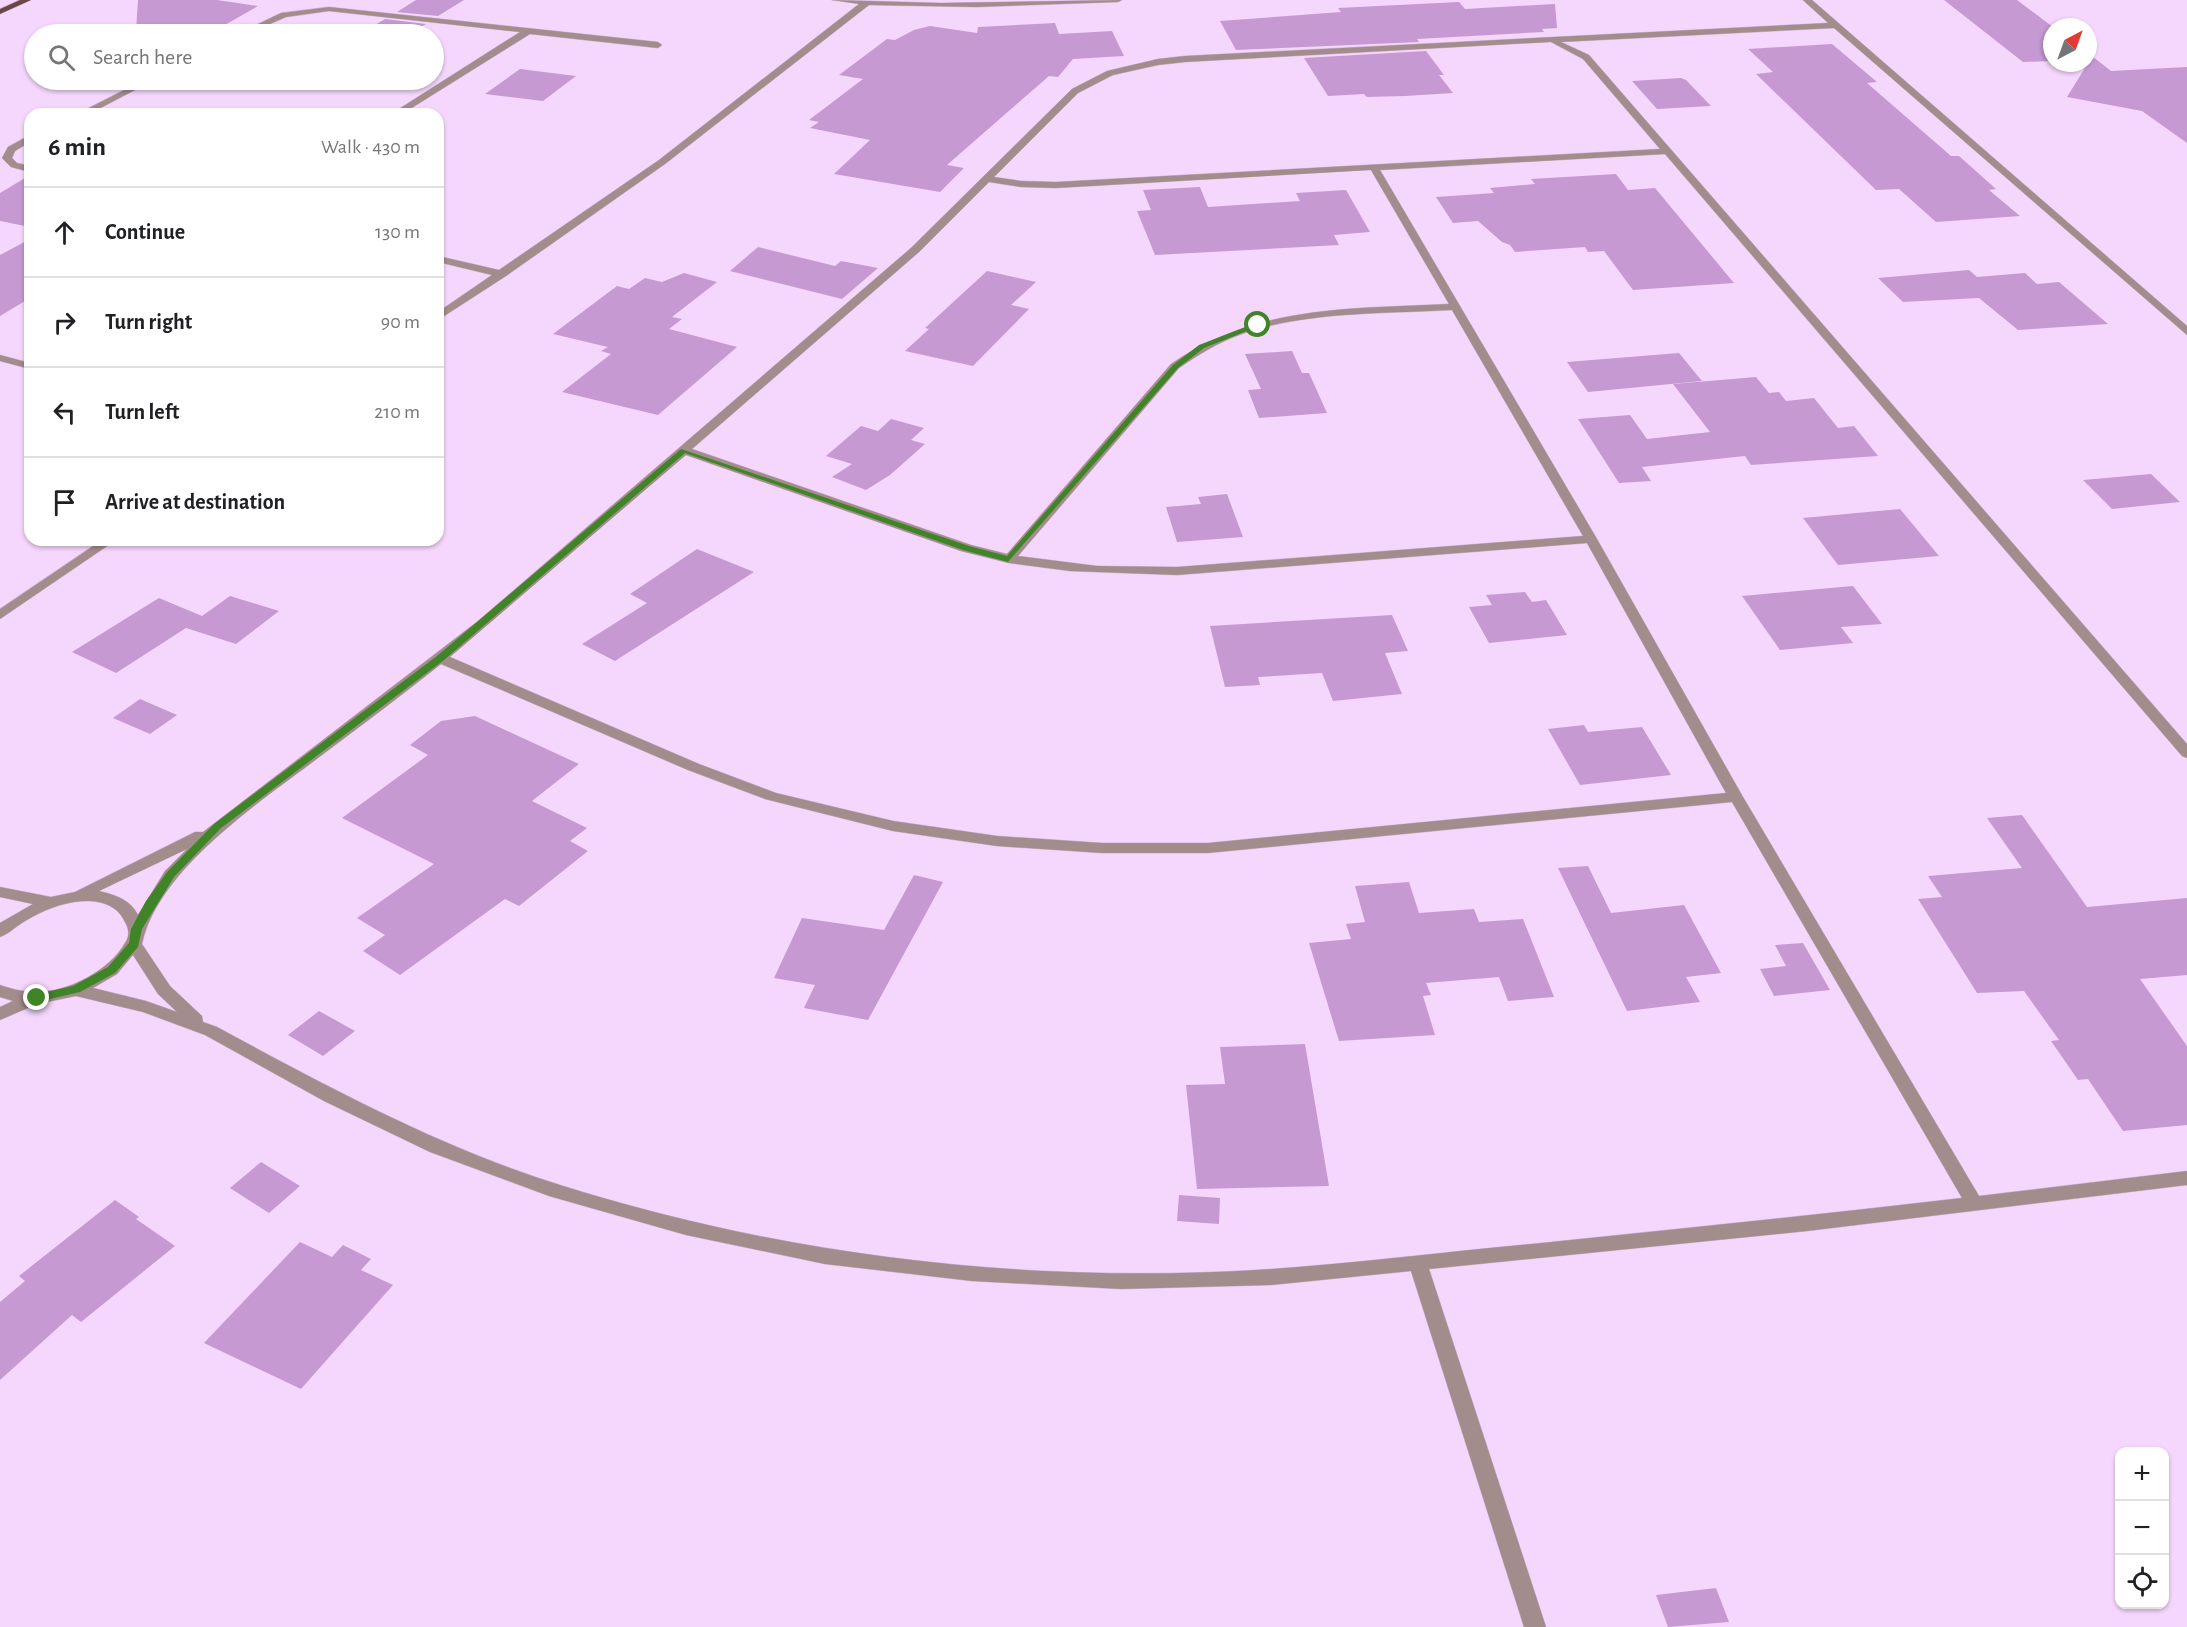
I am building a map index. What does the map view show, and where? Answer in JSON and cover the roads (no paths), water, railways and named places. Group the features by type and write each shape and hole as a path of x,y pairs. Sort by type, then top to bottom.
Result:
{"main road":[{"path":"0,12 27,0"}],"street":[{"path":"836,0 983,6 1118,0"},
{"path":"1807,0 2187,332"},
{"path":"444,313 662,162 867,3"},
{"path":"250,24 273,12 303,5 329,5 658,45"},
{"path":"262,24 274,18 306,10 329,9 385,13"},
{"path":"0,1014 37,998 76,990 111,970 135,937 151,901 170,875 218,826 441,658 684,450 908,256 989,179 1075,91 1110,73 1132,66 1185,59 1835,25"},
{"path":"444,84 530,30"},
{"path":"1586,57 1585,47 1591,38"},
{"path":"1548,40 1586,57 2187,753"},
{"path":"96,108 131,90"},
{"path":"406,108 434,90"},
{"path":"24,141 11,149 7,158 14,165 24,168"},
{"path":"989,179 1021,184 1056,185 1667,151"},
{"path":"1374,167 1591,539 1736,797 1974,1203"},
{"path":"444,260 502,274"},
{"path":"1008,559 1175,366 1202,346 1238,331 1281,320 1455,307"},
{"path":"0,358 24,364"},
{"path":"684,450 966,548 1008,559 1063,568 1120,572 1177,571 1591,539"},
{"path":"0,615 101,546"},
{"path":"441,658 716,777 788,802 865,822 947,837 1033,846 1120,850 1208,848 1736,797"},
{"path":"0,931 28,911 49,902 75,896 150,862 218,826"},
{"path":"0,892 49,902"},
{"path":"75,896 99,897 119,903 128,910 135,937 164,990 185,1011 211,1030 330,1096 436,1147 555,1191 686,1228 825,1256 972,1273 1121,1281 1271,1277 1807,1224 2187,1178"},
{"path":"76,990 146,1007 211,1030"},
{"path":"0,991 15,996 37,998"},
{"path":"1418,1263 1535,1627"}]}
